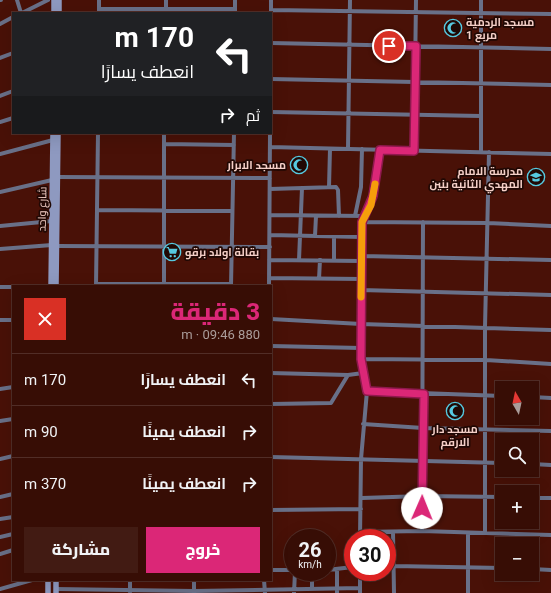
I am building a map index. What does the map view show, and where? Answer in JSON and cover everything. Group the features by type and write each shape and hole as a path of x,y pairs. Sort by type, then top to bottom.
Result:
{"street":[{"path":"17,0 21,12"},
{"path":"23,12 48,0"},
{"path":"54,0 54,12"},
{"path":"59,0 59,12"},
{"path":"99,0 99,11 166,12 235,11 235,0"},
{"path":"166,0 166,12"},
{"path":"272,0 272,10 551,14"},
{"path":"348,149 350,0"},
{"path":"414,151 416,0"},
{"path":"481,0 481,152"},
{"path":"0,24 12,18"},
{"path":"272,43 350,46 481,46 551,49"},
{"path":"0,58 12,53"},
{"path":"272,79 551,84"},
{"path":"0,96 12,91"},
{"path":"272,112 481,116"},
{"path":"0,122 12,118"},
{"name":"شارع واحد","path":"53,134 55,170 56,285"},
{"name":"شارع واحد","path":"55,170 58,134"},
{"path":"98,134 98,210 95,246 96,285 231,285 234,134"},
{"path":"164,134 164,284"},
{"path":"269,285 270,134"},
{"path":"0,154 53,140"},
{"path":"164,144 234,145"},
{"path":"270,147 551,154"},
{"path":"329,187 330,149"},
{"path":"355,216 361,187 362,149"},
{"path":"360,529 362,498 361,459 367,391 361,359 362,222 373,196 380,150"},
{"path":"485,533 486,292 490,152"},
{"path":"0,192 55,179 98,177 270,178"},
{"name":"شارع واحد","path":"51,285 55,246 52,221 55,179"},
{"path":"299,260 302,188"},
{"path":"270,189 337,188 339,216"},
{"path":"98,210 232,211"},
{"path":"270,215 364,216"},
{"path":"315,236 316,216"},
{"path":"0,226 52,221"},
{"path":"362,222 488,223 551,226"},
{"path":"422,532 424,394 423,222"},
{"path":"270,235 362,237"},
{"path":"334,237 334,260"},
{"path":"0,249 55,246 270,246"},
{"path":"270,260 334,260 424,257 551,260"},
{"path":"319,278 320,260"},
{"path":"269,278 362,279"},
{"path":"0,287 12,287"},
{"path":"361,290 486,292 551,295"},
{"path":"272,319 361,324 486,326 551,330"},
{"path":"0,320 12,320"},
{"path":"272,346 361,348"},
{"path":"361,359 486,360 551,364"},
{"path":"272,373 348,375 363,373"},
{"path":"272,404 331,403 348,375"},
{"path":"0,389 12,387"},
{"path":"367,391 495,396"},
{"path":"539,397 551,398"},
{"path":"0,421 12,419"},
{"path":"364,424 423,428 551,431"},
{"path":"0,459 12,456"},
{"path":"272,457 495,463"},
{"path":"539,464 551,465"},
{"path":"0,497 12,494"},
{"path":"362,498 423,496 495,497"},
{"path":"539,498 551,498"},
{"path":"272,510 361,509"},
{"path":"0,519 12,517"},
{"path":"396,532 551,535"},
{"path":"468,533 468,593"},
{"path":"0,537 12,534"},
{"path":"0,554 12,550"},
{"path":"396,566 495,568"},
{"path":"337,591 337,570 344,569"},
{"path":"539,569 551,570"},
{"path":"272,570 284,571"},
{"path":"0,589 28,581"},
{"path":"48,581 48,593"},
{"path":"130,581 130,592"},
{"path":"194,581 194,592"},
{"path":"264,581 265,592"},
{"path":"312,581 312,589"},
{"path":"394,581 394,593"},
{"path":"56,591 265,592 312,589 360,591"}],"slow traffic":[{"path":"361,297 362,222 371,205 375,184"}],"place":[{"name":"مسجد الردمية مربع 1","path":"453,28"},
{"name":"مسجد الابرار","path":"299,165"},
{"name":"مدرسة الامام المهدي الثانية بنين","path":"536,177"},
{"name":"بقالة اولاد برقو","path":"172,252"},
{"name":"مسجد دار الارقم","path":"455,411"}],"route":[{"path":"389,46 416,46 414,151 380,150 375,190 371,205 362,222 361,359 367,391 424,394 422,508"}]}
